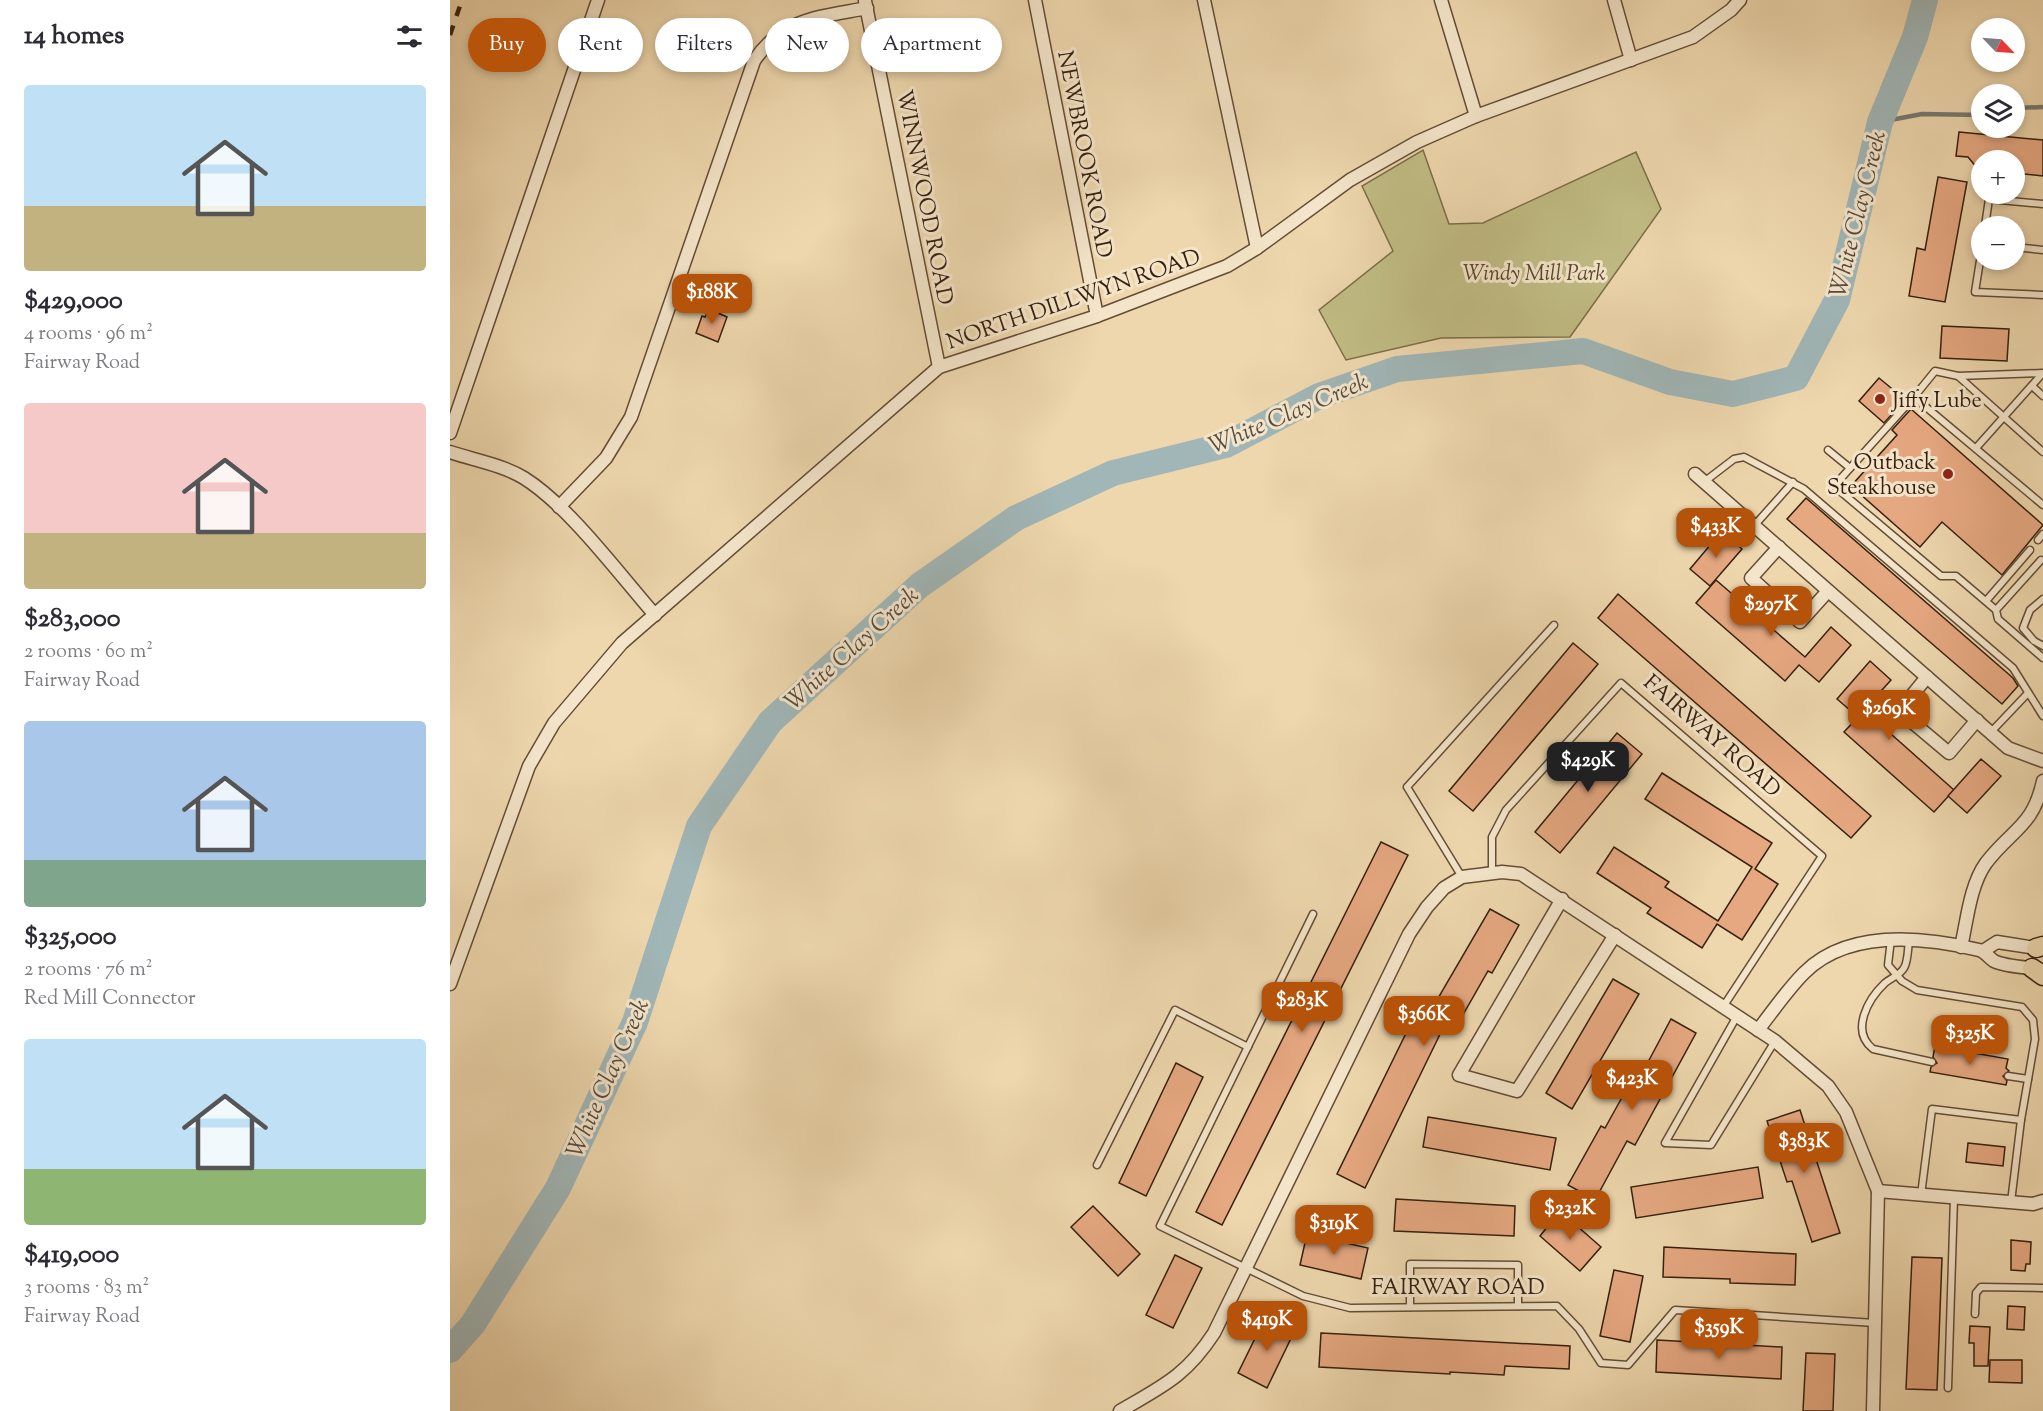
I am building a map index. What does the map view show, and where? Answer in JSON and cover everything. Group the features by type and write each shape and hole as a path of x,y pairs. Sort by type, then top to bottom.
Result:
{"street":[{"path":"450,433 598,0"},
{"name":"NEWBROOK ROAD","path":"1035,0 1097,316"},
{"path":"1204,0 1257,249"},
{"path":"1441,0 1476,116"},
{"path":"1614,0 1631,60"},
{"name":"NORTH DILLWYN ROAD","path":"450,984 529,766 554,723 622,643 939,367 1097,316 1227,266 1257,249 1350,180 1417,142 1476,116 1693,37 1731,10 1740,0"},
{"path":"559,507 606,459 631,417 754,61 774,36 789,27 866,4"},
{"name":"WINNWOOD ROAD","path":"866,4 939,367"},
{"path":"450,452 523,477 559,507 655,615"},
{"path":"1699,478 2008,748 2043,760"},
{"path":"1779,547 1751,578 1800,622 1828,591"},
{"path":"1927,677 1899,711 1949,753 1977,720"},
{"path":"1961,947 1977,883 1985,864 2033,814 2043,781"},
{"path":"1120,1411 1180,1375 1200,1355 1214,1333 1409,934 1444,888 1462,877 1492,873 1521,874 1562,899 1775,1041 1828,1086 1846,1112 1878,1191 1873,1411"},
{"path":"1562,899 1459,1075 1516,1092 1615,935"},
{"path":"1758,1030 1804,973 1825,956 1846,946 1891,939 1910,940 1983,951 1995,961 2040,971"},
{"path":"1983,951 1996,942 2041,947"},
{"path":"1878,1191 2011,1203 2034,1204 2043,1201"}],"lane":[{"path":"1986,216 1989,199 2043,204"},
{"path":"2025,248 2043,250"},
{"path":"1978,270 1975,292 2043,295"},
{"path":"2043,374 1958,376 1935,371 1834,486 1941,576 1956,576 1996,610 1998,619 2043,658"},
{"path":"1976,448 2043,374"},
{"path":"1958,376 2043,452"},
{"path":"2032,386 2043,396"},
{"path":"1914,396 2043,505"},
{"path":"1828,450 1850,468"},
{"path":"1699,478 1734,459 1744,457 1793,482 2013,668 2043,716"},
{"path":"1754,525 1793,482"},
{"path":"2038,540 2043,534"},
{"path":"1986,601 2030,550"},
{"path":"1996,610 2042,559"},
{"path":"2043,599 2030,610 2023,628 2034,641 2043,646"},
{"path":"1462,877 1407,787 1554,625"},
{"name":"FAIRWAY ROAD","path":"1492,873 1492,837 1506,810 1621,682 1822,856 1723,1006"},
{"path":"1991,732 2028,693"},
{"path":"1097,1165 1175,1010 1248,1047 1313,914"},
{"path":"1891,939 1888,965 1917,990 2022,1007 2033,1020 2035,1039 2021,1120 2011,1203"},
{"path":"1910,940 1905,968 1877,992 1862,1021 1861,1033 1865,1042 1873,1048 1932,1062"},
{"path":"1737,1016 1665,1143 1711,1145 1775,1041"},
{"name":"FAIRWAY ROAD","path":"1248,1047 1160,1226 1303,1296 1350,1308 1557,1306 1579,1329 1601,1363 1629,1365 1675,1310 1875,1323"},
{"path":"2008,1076 2028,1079"},
{"path":"1921,1195 1932,1110 2021,1120"},
{"path":"1948,1388 1954,1198"},
{"path":"1410,1307 1410,1264 1518,1265 1518,1306"},
{"path":"1974,1314 1976,1293 1981,1287 2043,1288"}],"green space":[{"name":"Windy Mill Park","path":"1423,150 1449,224 1483,223 1636,152 1661,209 1570,337 1441,338 1346,360 1319,310 1393,251 1362,186"}],"building":[{"path":"1959,132 1971,133 1971,138 2043,140 2043,176 2025,174 2025,150 1971,150 1971,161 1968,157 1956,156"},
{"path":"1938,177 1967,182 1945,302 1909,296 1917,248 1925,250"},
{"path":"709,309 727,317 718,342 696,333 702,316 705,317"},
{"path":"1942,326 2009,329 2007,361 1940,358"},
{"name":"Jiffy Lube","path":"1879,378 1902,397 1900,399 1903,402 1884,423 1859,401"},
{"path":"1911,409 2043,525 2002,575 1942,522 1920,547 1851,486 1897,435 1892,430"},
{"path":"1806,498 2013,678 2018,686 2002,704 1787,519"},
{"path":"1722,531 1742,549 1710,586 1690,569"},
{"path":"1716,580 1805,657 1831,627 1851,645 1819,682 1799,665 1785,681 1696,603"},
{"path":"1618,594 1871,816 1851,838 1598,618"},
{"path":"1573,643 1598,664 1473,811 1449,791"},
{"path":"1870,661 1891,680 1864,710 1954,790 1934,812 1844,732 1858,717 1837,699"},
{"path":"1617,733 1642,754 1560,853 1535,832"},
{"path":"1981,759 2001,776 1967,813 1948,796"},
{"path":"1662,773 1772,843 1755,869 1778,884 1742,940 1717,924 1702,948 1647,913 1651,908 1597,873 1614,847 1669,882 1665,887 1718,921 1752,867 1645,799"},
{"path":"1381,842 1408,855 1222,1225 1196,1212"},
{"path":"1490,909 1519,925 1492,973 1488,971 1456,1027 1446,1022 1365,1188 1337,1174 1413,1019 1423,1024"},
{"path":"1613,979 1639,994 1572,1109 1546,1093"},
{"path":"1671,1019 1696,1033 1635,1145 1627,1141 1595,1200 1568,1185 1601,1126 1605,1128 1635,1074 1640,1077"},
{"path":"1935,1046 2008,1059 2006,1068 2009,1071 2003,1076 2007,1081 2006,1085 1930,1072 1931,1067 1937,1063 1933,1057"},
{"path":"1176,1063 1203,1077 1146,1196 1119,1183"},
{"path":"1800,1110 1840,1233 1812,1242 1792,1181 1787,1182 1767,1121"},
{"path":"1428,1117 1556,1138 1550,1170 1423,1147"},
{"path":"1968,1143 2005,1147 2003,1166 1966,1162"},
{"path":"1758,1167 1763,1198 1636,1218 1631,1187"},
{"path":"1396,1199 1515,1206 1514,1236 1394,1231"},
{"path":"1093,1206 1140,1254 1118,1276 1071,1227"},
{"path":"1560,1211 1601,1247 1580,1271 1540,1236"},
{"path":"1307,1234 1368,1248 1361,1279 1300,1265"},
{"path":"2011,1240 2031,1242 2030,1264 2026,1264 2025,1271 2011,1270"},
{"path":"1664,1247 1796,1254 1795,1285 1730,1283 1730,1279 1663,1277"},
{"path":"1175,1255 1202,1268 1173,1328 1146,1315"},
{"path":"1912,1257 1942,1258 1937,1390 1906,1389"},
{"path":"1614,1270 1643,1276 1630,1342 1600,1336"},
{"path":"2008,1306 2025,1307 2024,1330 2007,1329"},
{"path":"1266,1316 1295,1330 1267,1388 1238,1373"},
{"path":"1970,1326 1990,1327 1988,1366 1974,1366 1974,1343 1969,1343"},
{"path":"1321,1333 1570,1346 1569,1369 1505,1366 1504,1375 1319,1367"},
{"path":"1657,1340 1782,1347 1781,1379 1656,1372"},
{"path":"1806,1353 1835,1354 1833,1411 1803,1411"},
{"path":"1990,1360 2022,1360 2022,1383 1989,1382"}],"waterway":[{"name":"White Clay Creek","path":"450,1350 473,1324 558,1188 635,1022 699,826 770,722 920,585 1016,518 1113,473 1226,445 1319,396 1397,369 1583,351 1670,382 1733,394 1796,378 1837,300 1880,122 1915,37 1925,0"},
{"path":"2025,108 2043,107"},
{"path":"1880,122 1922,114 1971,115"}],"railway":[{"path":"450,35 462,0"}],"place":[{"name":"Jiffy Lube","path":"1880,399"},
{"name":"Outback Steakhouse","path":"1948,474"}]}
